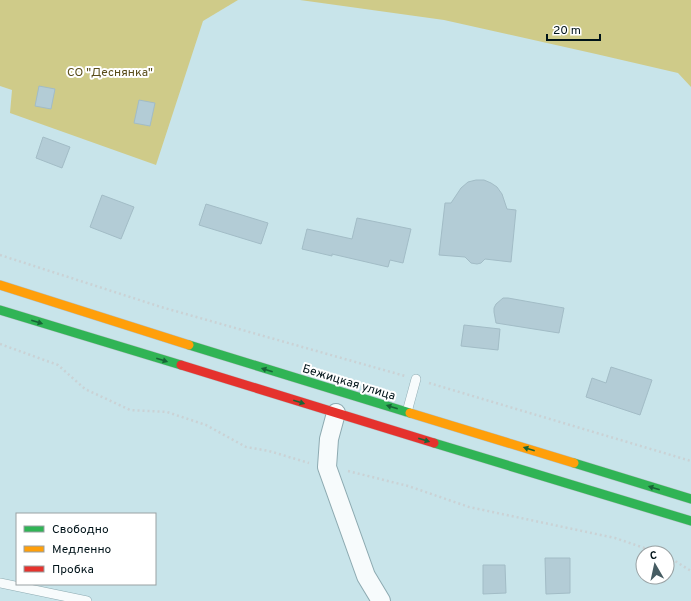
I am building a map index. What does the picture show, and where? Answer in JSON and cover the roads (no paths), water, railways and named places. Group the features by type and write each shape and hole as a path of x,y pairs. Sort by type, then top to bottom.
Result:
{"main road":[{"name":"Бежицкая улица","path":"0,285 284,375 691,499"},
{"path":"0,310 691,521"}],"street":[{"path":"336,413 329,439 327,467 366,576 381,601"}],"lane":[{"path":"407,412 416,379"},
{"path":"0,583 87,601"}],"park label":[{"name":"СО \"Деснянка\"","path":"110,72"}]}
